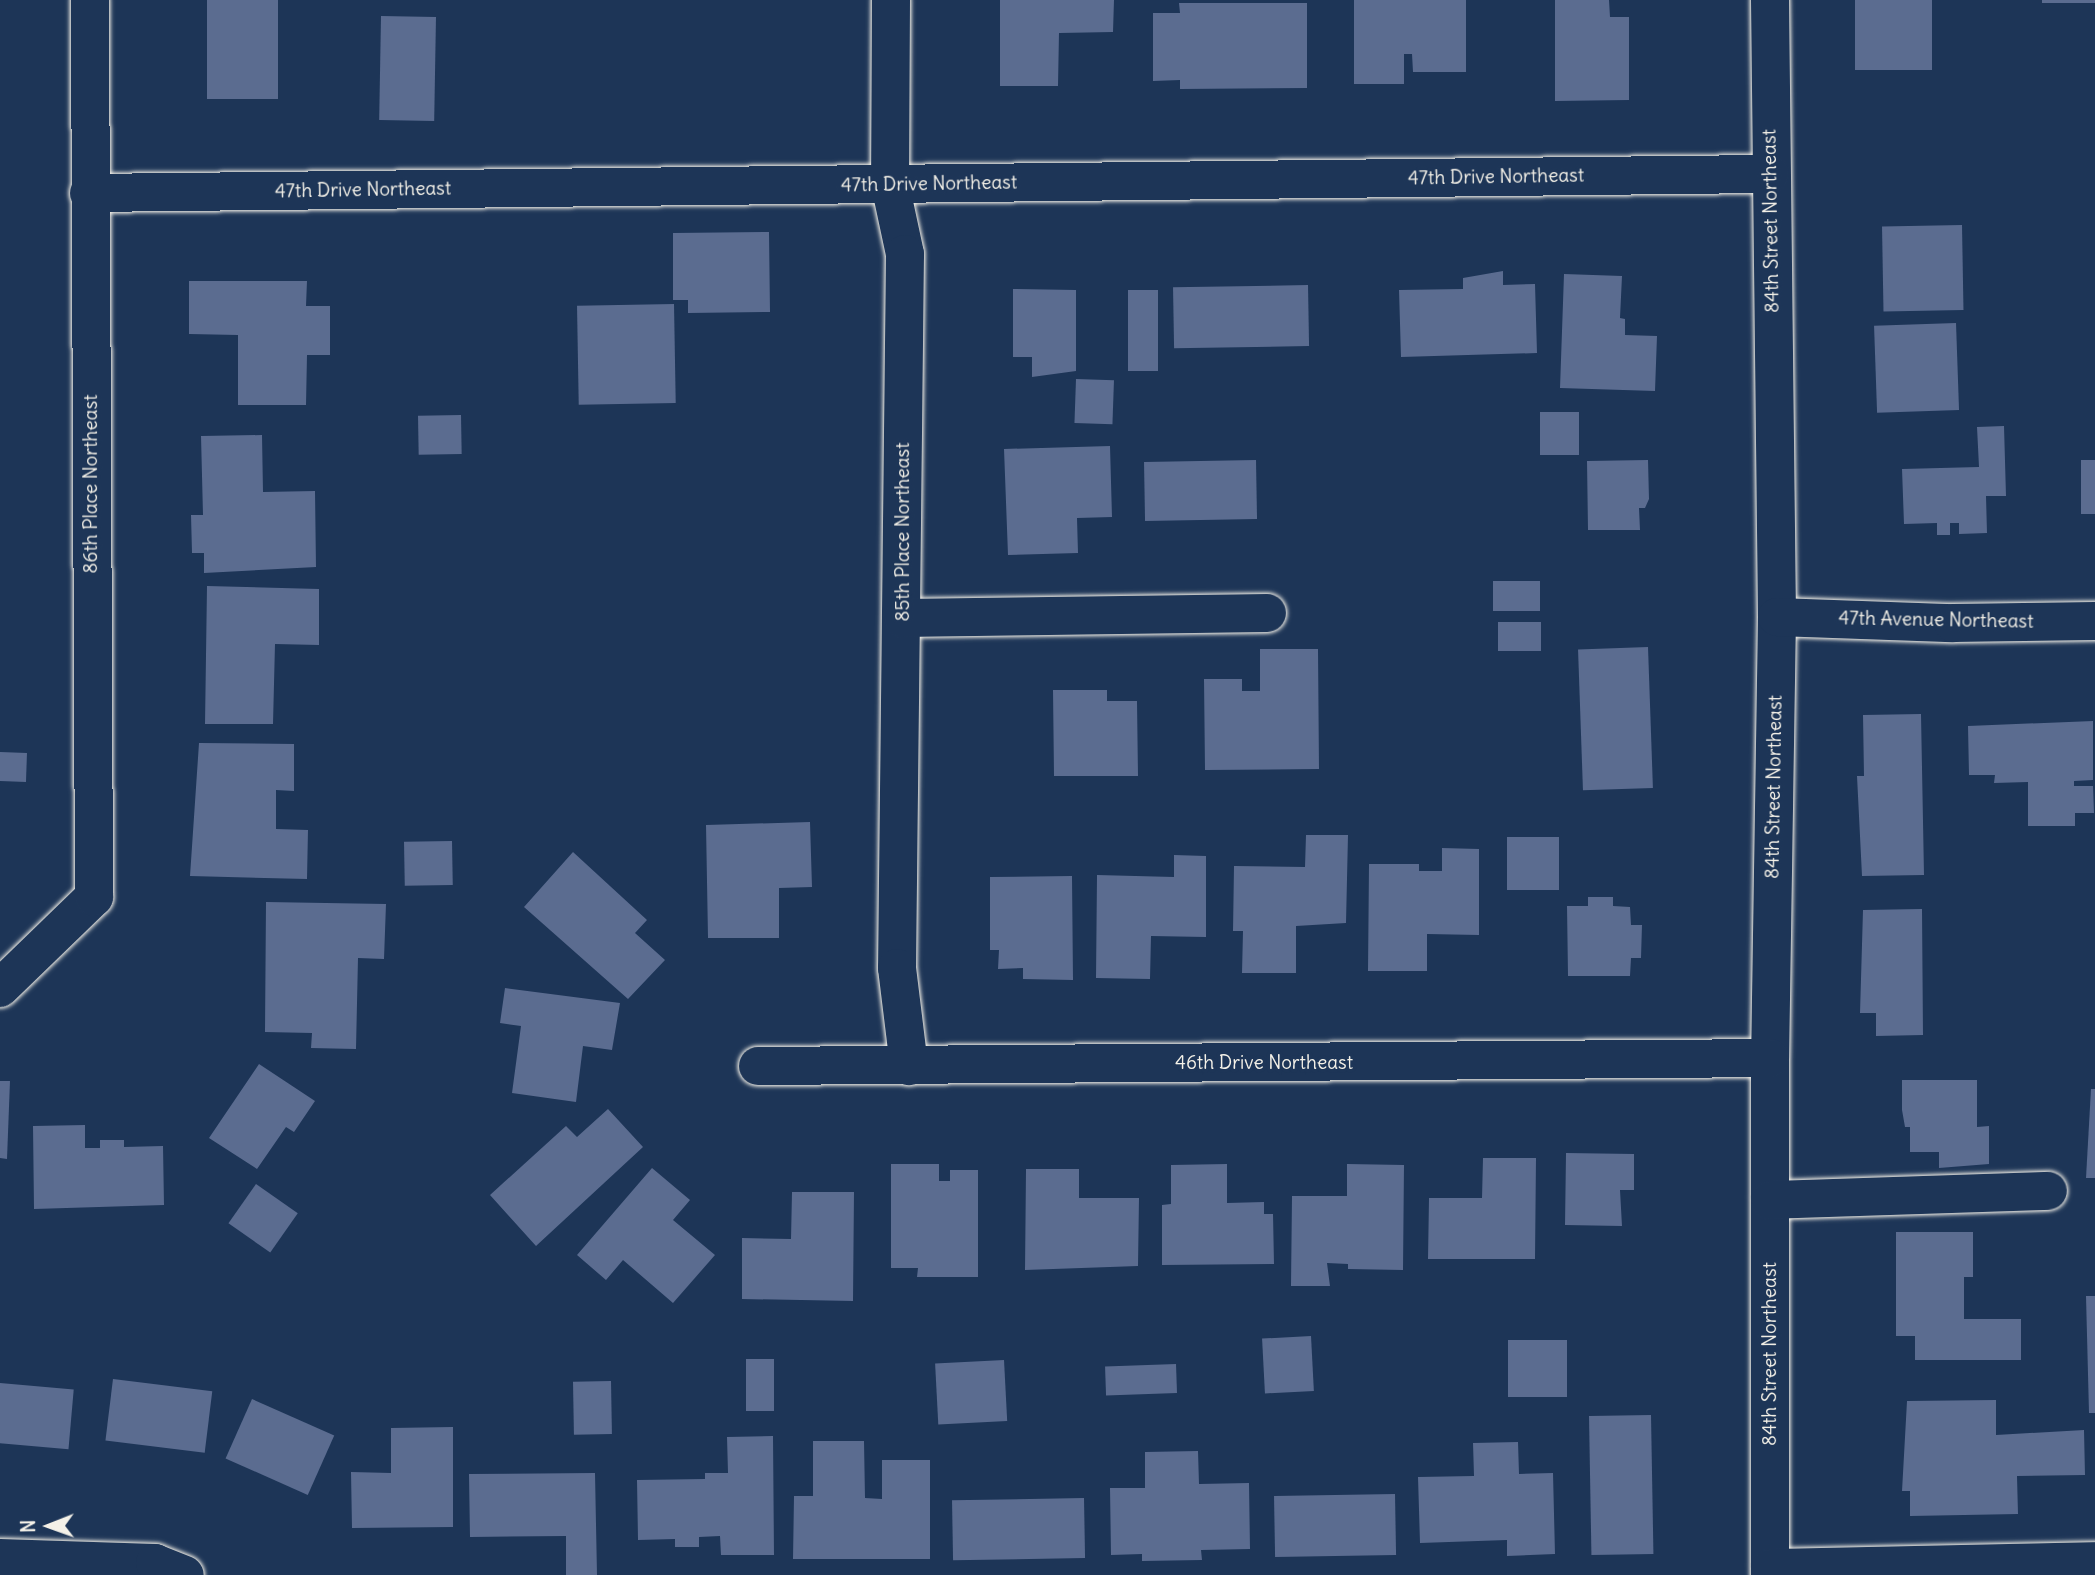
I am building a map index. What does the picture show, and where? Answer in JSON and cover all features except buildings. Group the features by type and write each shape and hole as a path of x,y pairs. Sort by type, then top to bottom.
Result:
{"street":[{"name":"86th Place Northeast","path":"0,988 94,897 90,0"},
{"name":"85th Place Northeast","path":"891,0 890,184 905,254 897,968 909,1066"},
{"name":"84th Street Northeast","path":"1770,0 1777,617 1770,1058 1770,1572"},
{"name":"47th Drive Northeast","path":"89,193 1770,174"},
{"path":"903,618 1267,613"},
{"name":"47th Avenue Northeast","path":"1777,617 1953,624 2095,621"},
{"name":"46th Drive Northeast","path":"758,1066 1770,1058"},
{"path":"1770,1200 2048,1191"},
{"path":"0,1558 155,1563 185,1575"},
{"path":"1770,1572 2095,1561"}]}
